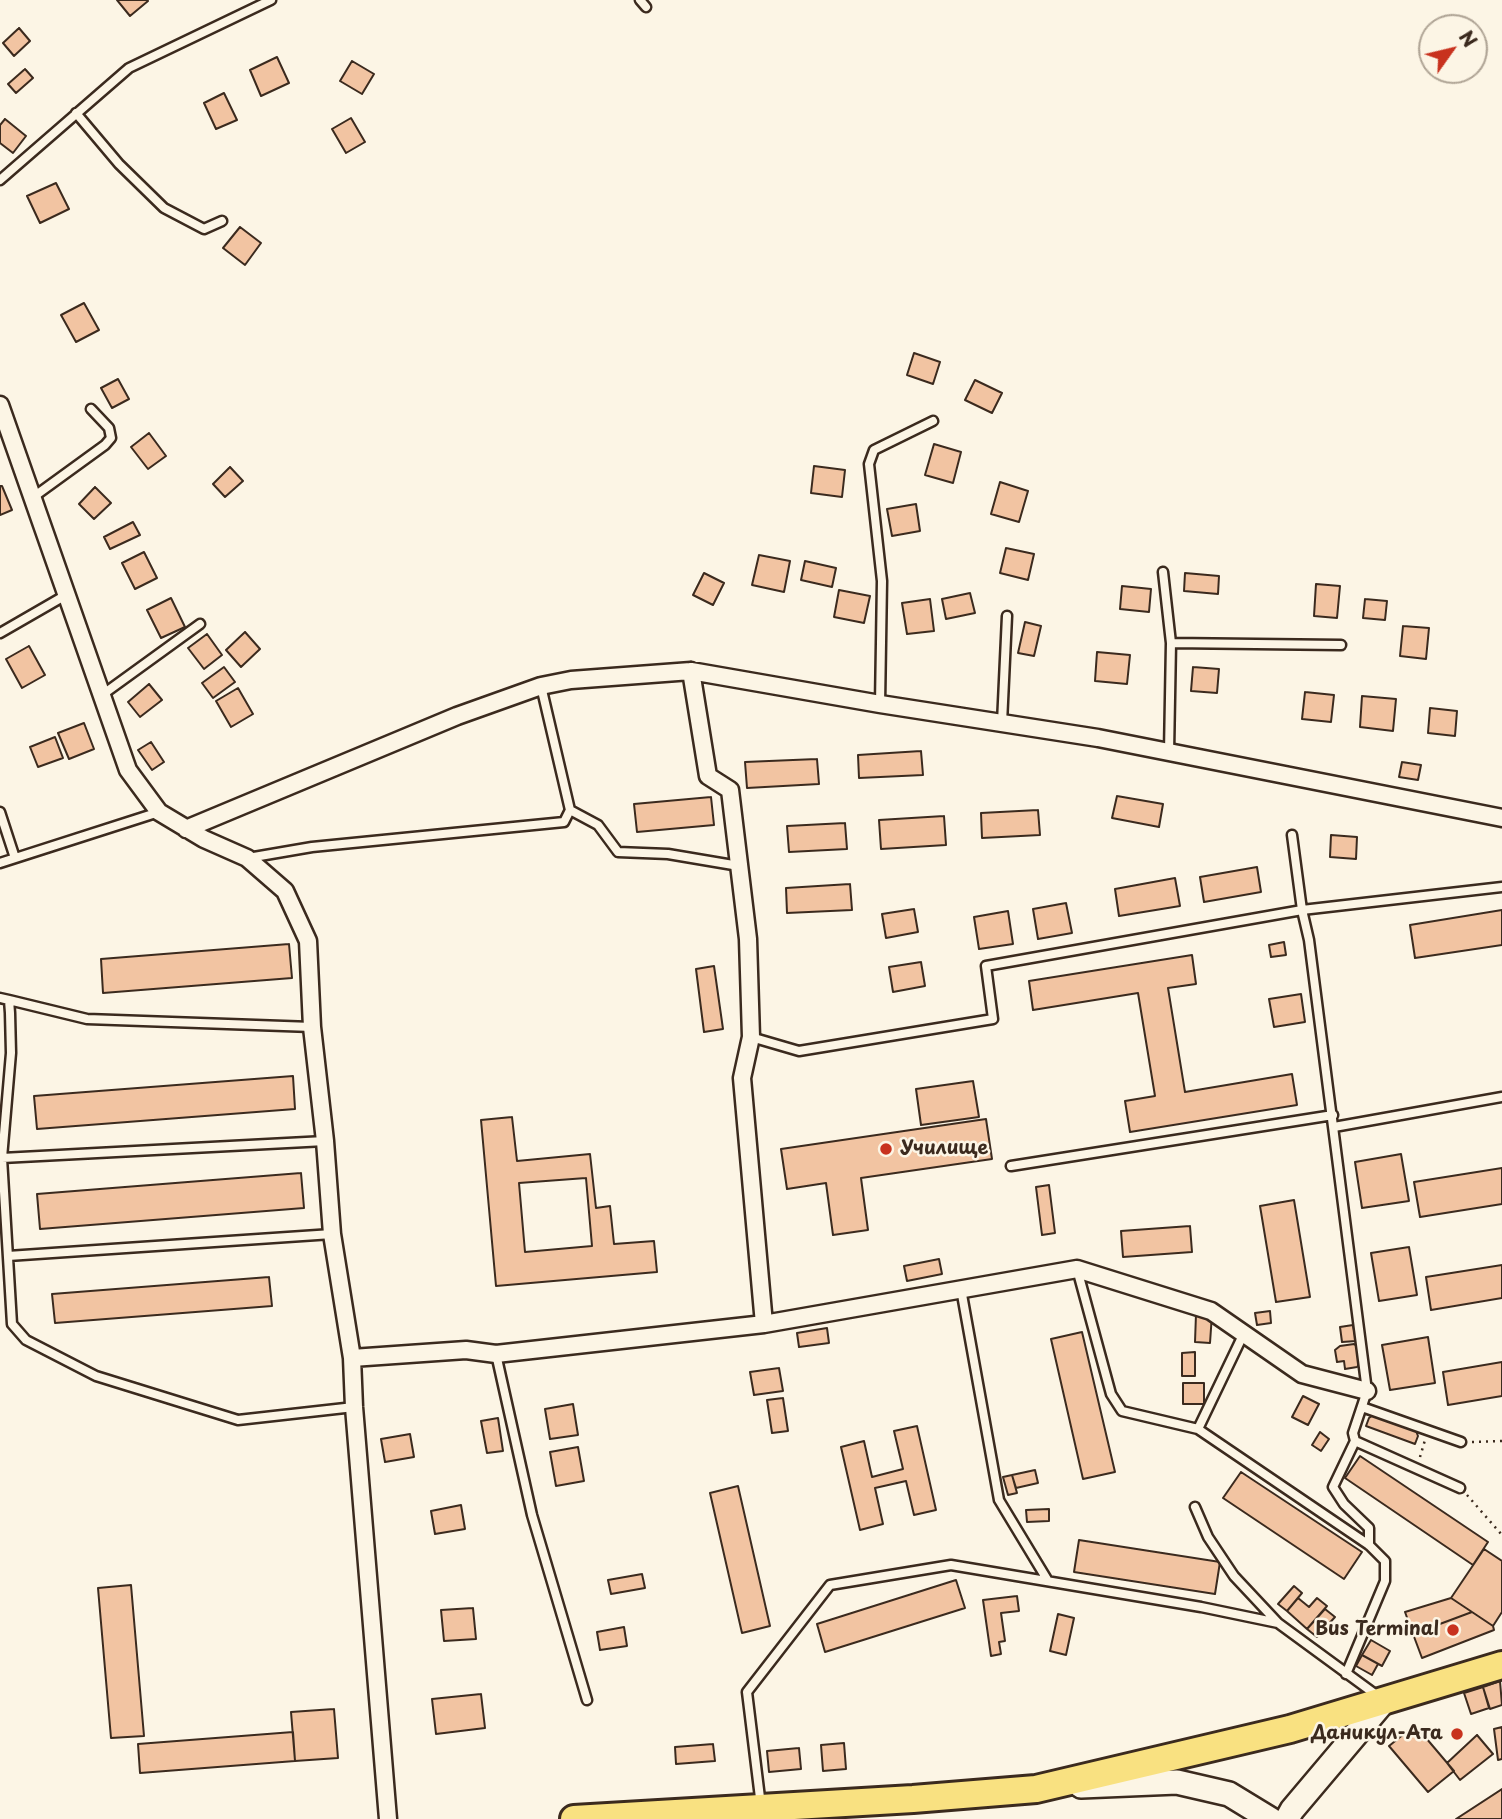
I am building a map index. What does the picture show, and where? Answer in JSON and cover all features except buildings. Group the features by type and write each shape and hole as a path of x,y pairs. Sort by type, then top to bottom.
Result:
{"main road":[{"path":"574,1819 914,1800 1036,1789 1290,1729 1502,1665"}],"street":[{"path":"0,405 128,770 159,812 204,839 247,858 285,891 308,941 312,1027 332,1234 352,1358 388,1819"},
{"path":"691,671 708,776 730,790 748,939 751,1037 742,1079 764,1324"},
{"path":"186,829 457,716 541,686 571,680 691,671 880,705 1098,738 1502,818"},
{"path":"352,1358 466,1350 496,1354 764,1324 1077,1269 1211,1311 1302,1374 1365,1399"},
{"path":"1287,1819 1384,1701"},
{"path":"1036,1789 1177,1782 1229,1794 1270,1819"}],"lane":[{"path":"0,180 129,68 271,0"},
{"path":"76,113 119,164 163,208 204,229 222,220"},
{"path":"32,498 111,438 108,428 91,409"},
{"path":"880,705 882,581 869,464 874,450 933,421"},
{"path":"1163,572 1171,643 1169,752"},
{"path":"0,633 66,595"},
{"path":"1002,723 1007,616"},
{"path":"102,695 200,624"},
{"path":"1171,643 1341,645"},
{"path":"247,858 312,847 564,822 570,810 541,686"},
{"path":"570,810 598,825 618,852 668,854 739,866"},
{"path":"0,812 15,858"},
{"path":"0,863 159,812"},
{"path":"1292,835 1333,1115 1365,1399 1353,1433 1355,1441 1334,1486 1344,1504 1369,1528 1369,1545"},
{"path":"751,1037 799,1051 993,1019 986,966 1302,910 1502,887"},
{"path":"312,1027 87,1019 4,999 11,1053 2,1158 12,1324 26,1340 96,1376 238,1420 354,1407"},
{"path":"1334,1127 1502,1097"},
{"path":"1011,1166 1333,1115"},
{"path":"2,1158 325,1142"},
{"path":"8,1256 332,1234"},
{"path":"1077,1269 1111,1394 1122,1411 1198,1429 1369,1545 1385,1561 1385,1581 1346,1674"},
{"path":"961,1289 999,1500 1048,1581"},
{"path":"1198,1429 1244,1334"},
{"path":"496,1354 532,1515 587,1700"},
{"path":"1365,1399 1428,1430 1461,1442"},
{"path":"1355,1441 1460,1488"},
{"path":"1195,1507 1208,1537 1234,1576 1278,1623 1384,1701"},
{"path":"762,1809 747,1692 830,1585 951,1565 1201,1607 1278,1623"}],"path":[{"path":"1416,1468 1428,1430"},
{"path":"1461,1442 1502,1441"},
{"path":"1460,1488 1502,1535"}],"place":[{"name":"Училище","path":"886,1149"},
{"name":"Bus Terminal","path":"1453,1630"},
{"name":"Даникул-Ата","path":"1457,1734"}]}
